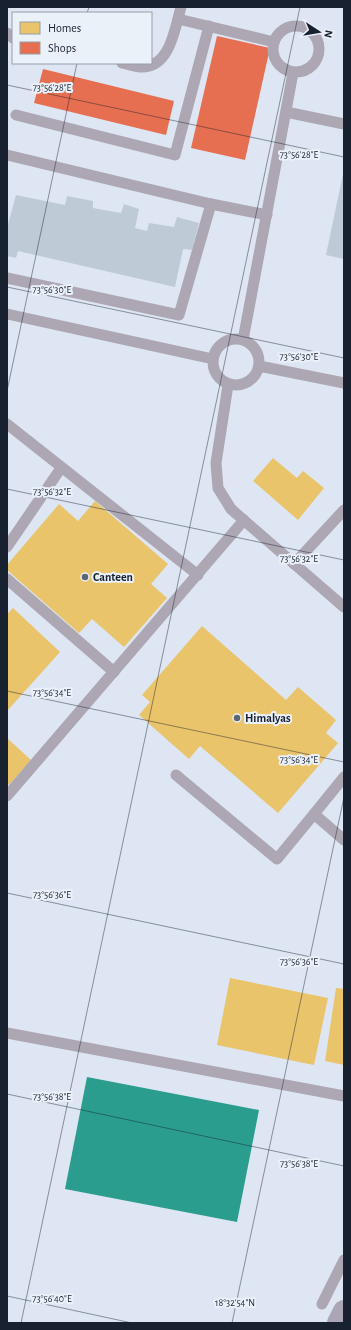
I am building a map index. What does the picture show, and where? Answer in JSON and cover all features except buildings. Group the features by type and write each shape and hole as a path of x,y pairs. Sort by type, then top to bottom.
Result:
{"main road":[{"path":"338,1323 344,1310"}],"lane":[{"path":"152,64 158,62 168,50 181,7"},
{"path":"178,19 274,42"},
{"path":"16,115 174,155 209,26"},
{"path":"291,26 299,26 307,28 318,40 319,56 315,64 302,72 293,73 279,65 275,59 273,50 274,42 278,35 291,26"},
{"path":"127,64 142,67 152,64"},
{"path":"243,340 293,73"},
{"path":"286,112 344,124"},
{"path":"7,155 211,204 267,215"},
{"path":"7,278 179,315 211,204"},
{"path":"7,314 213,359"},
{"path":"235,339 243,340 256,350 259,366 256,374 248,382 237,386 228,385 216,375 213,367 213,359 215,351 220,345 235,339"},
{"path":"259,366 344,383"},
{"path":"228,385 216,463 218,488 231,509 344,607"},
{"path":"7,424 198,575"},
{"path":"7,547 62,468"},
{"path":"294,564 344,510"},
{"path":"7,796 244,520"},
{"path":"7,579 114,672"},
{"path":"176,775 277,859 344,777"},
{"path":"314,814 344,840"},
{"path":"7,1033 344,1096"},
{"path":"322,1304 344,1260"}],"place":[{"name":"Canteen","path":"85,577"},
{"name":"Himalyas","path":"237,718"}]}
